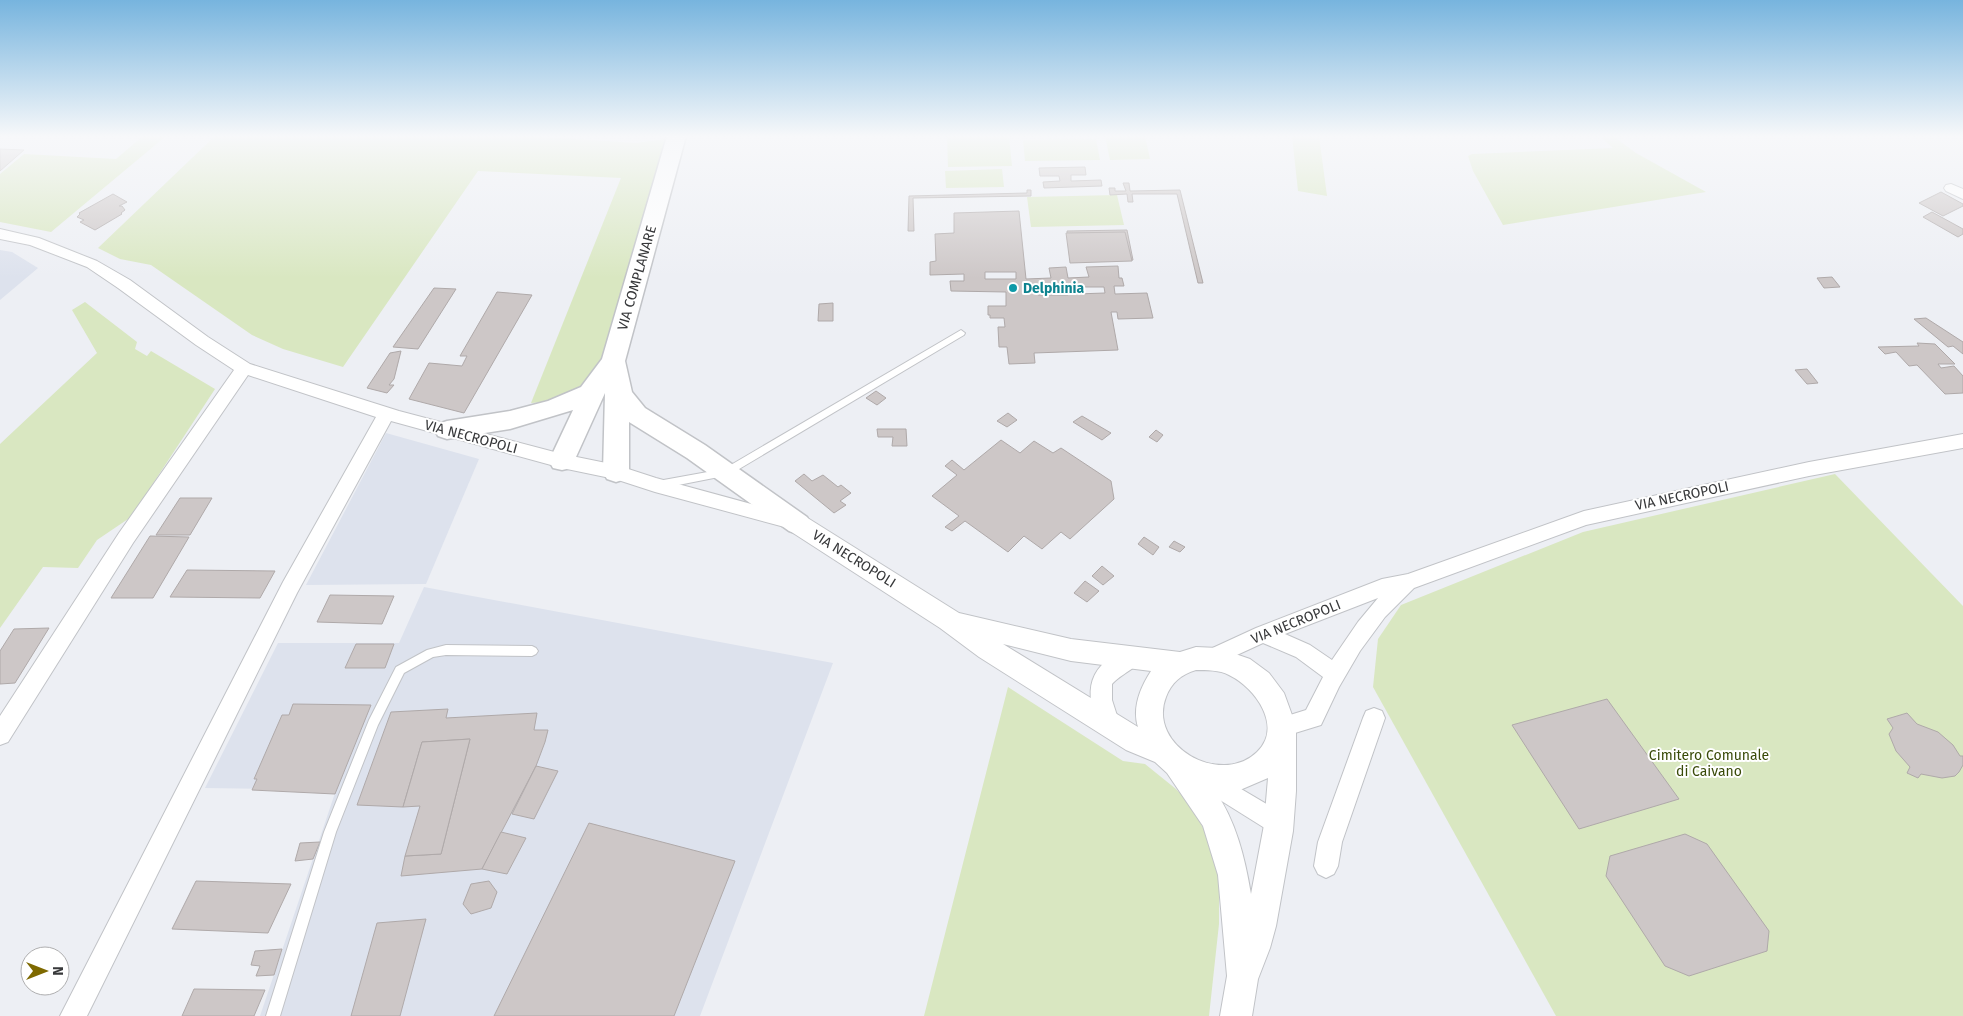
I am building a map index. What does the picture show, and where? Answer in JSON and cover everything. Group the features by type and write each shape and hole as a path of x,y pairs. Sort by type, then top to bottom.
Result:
{"main road":[{"name":"VIA COMPLANARE","path":"609,376 664,183"},
{"path":"447,430 510,420 555,408 589,393 609,376"},
{"path":"562,461 609,376"},
{"path":"609,376 625,403 636,413 660,431 678,440 726,472 798,524"},
{"path":"609,376 616,472"}],"street":[{"name":"VIA NECROPOLI","path":"0,234 34,241 92,264 124,284 202,341 244,368 386,414 562,461 616,472 655,485 798,524 949,620"},
{"path":"0,735 126,538 244,368"},
{"path":"73,1016 290,588 386,414"},
{"name":"VIA NECROPOLI","path":"1213,657 1263,634 1389,585 1409,582 1584,518 1808,469 1963,440"},
{"name":"VIA NECROPOLI","path":"1282,727 1313,718 1334,673 1360,635 1393,594 1409,582"},
{"path":"949,620 1071,650 1179,663"},
{"path":"949,620 988,649 1109,725 1180,763 1279,824"},
{"path":"1263,634 1303,651 1334,673"},
{"path":"1109,725 1100,700 1100,684 1103,677 1112,669 1133,656"},
{"path":"1236,1016 1242,980 1239,924 1227,847 1214,817 1180,763 1151,726 1149,708 1153,692 1162,678 1179,663 1194,658 1213,657 1236,665 1263,683 1277,704 1282,727 1279,824 1257,943 1242,980"},
{"path":"1326,866 1330,842 1374,718"},
{"path":"1180,763 1223,779 1246,776 1266,765 1278,748 1282,727"}],"lane":[{"path":"655,485 726,472 961,333"},
{"path":"273,1016 330,832 373,724 400,670 416,659 446,650 532,651"}],"shaded area":[{"path":"0,250 12,252 38,268 0,300"},
{"path":"386,433 479,459 426,584 306,585"},
{"path":"424,587 833,663 700,1016 260,1016 336,790 205,788 278,643 399,643"}],"green space":[{"path":"0,183 109,183 51,232 0,222"},
{"path":"165,183 469,183 343,367 283,349 252,335 151,265 120,259 98,248"},
{"path":"619,183 653,183 598,370 590,383 556,401 531,403"},
{"path":"946,183 1004,183 1004,187 946,188"},
{"path":"1297,183 1325,183 1327,196 1298,191"},
{"path":"1480,183 1691,183 1706,192 1503,225"},
{"path":"1117,195 1124,225 1031,227 1027,197"},
{"path":"85,302 137,342 135,349 147,356 151,351 215,389 131,517 97,540 78,568 43,567 0,628 0,444 97,353 72,310"},
{"name":"Cimitero Comunale di Caivano","path":"1835,474 1963,606 1963,1016 1556,1016 1373,687 1378,639 1401,605 1583,532"},
{"path":"1008,687 1123,761 1145,764 1176,789 1192,806 1209,840 1219,875 1219,924 1209,1016 924,1016"}],"building":[{"path":"1043,183 1102,183 1102,186 1044,188"},
{"path":"1123,183 1129,183 1130,191 1180,190 1203,283 1198,283 1177,194 1132,194 1133,202 1128,202 1127,194 1110,195 1109,188 1115,188 1115,191 1126,191"},
{"path":"1027,190 1031,190 1031,196 913,198 914,231 908,231 909,196 1027,193"},
{"path":"1941,192 1963,204 1963,206 1943,216 1919,203"},
{"path":"113,194 127,202 119,206 122,206 125,210 122,214 95,230 80,222 84,220 77,217 79,213"},
{"name":"Delphinia","path":"1019,211 1026,279 1051,278 1049,268 1066,267 1068,278 1089,277 1086,267 1118,266 1119,278 1122,278 1124,286 1114,286 1115,294 1147,293 1153,318 1118,319 1117,312 1111,312 1118,350 1034,353 1035,363 1009,364 1007,347 999,347 998,327 1005,327 1004,318 990,318 990,315 988,315 988,306 1006,306 1006,292 951,291 950,281 964,281 964,274 930,275 930,262 936,261 935,234 954,233 954,213","holes":["985,272 1016,272 1016,279 985,279","1076,287 1104,287 1105,293 1076,294","1066,288 1068,295 1038,295 1037,289"]},
{"path":"1932,212 1963,229 1963,234 1958,237 1923,217"},
{"path":"1127,230 1133,260 1072,262 1067,231"},
{"path":"1125,232 1132,261 1070,263 1066,233"},
{"path":"1832,277 1840,287 1824,288 1817,278"},
{"path":"434,288 456,289 418,349 393,347"},
{"path":"497,292 532,295 464,413 409,399 429,363 462,366 467,356 460,356"},
{"path":"833,303 833,321 818,321 819,304"},
{"path":"1926,318 1963,342 1963,354 1953,346 1948,347 1914,319"},
{"path":"1917,343 1935,344 1955,364 1938,364 1941,368 1954,366 1963,376 1963,393 1945,394 1917,365 1909,366 1896,352 1885,354 1878,347 1919,346"},
{"path":"401,351 394,379 389,385 394,385 387,393 367,388 390,353"},
{"path":"1807,369 1818,383 1807,384 1795,370"},
{"path":"876,391 886,398 877,405 866,398"},
{"path":"1008,413 1017,420 1007,427 997,421"},
{"path":"1082,416 1111,433 1102,440 1073,422"},
{"path":"877,429 906,429 907,446 892,446 893,437 878,437"},
{"path":"1156,430 1163,435 1157,442 1149,437"},
{"path":"1001,440 1020,453 1034,441 1053,453 1061,448 1111,481 1114,499 1070,539 1061,532 1042,549 1024,536 1008,552 965,521 952,531 945,527 959,516 932,496 957,475 945,466 952,460 964,470"},
{"path":"804,474 812,481 823,475 838,487 841,485 851,493 840,501 846,505 834,513 795,481"},
{"path":"180,498 212,498 190,535 156,535"},
{"path":"150,536 189,537 153,598 111,598"},
{"path":"1144,537 1159,547 1153,555 1138,544"},
{"path":"1174,541 1185,547 1180,552 1169,547"},
{"path":"1102,566 1114,576 1103,585 1092,576"},
{"path":"187,570 275,571 260,598 170,597"},
{"path":"1085,581 1099,591 1087,602 1074,593"},
{"path":"330,595 394,596 382,624 317,622"},
{"path":"49,628 15,683 0,684 0,651 14,629"},
{"path":"356,644 394,644 385,668 345,668"},
{"path":"1607,699 1679,799 1579,829 1512,725"},
{"path":"293,704 371,705 335,794 252,790 257,779 254,779 282,715 289,715"},
{"path":"448,709 446,718 537,713 534,730 548,730 545,742 536,766 482,869 401,876 405,856 441,854 470,739 422,742 403,807 357,805 391,712"},
{"path":"1907,713 1917,724 1938,732 1953,745 1960,756 1963,756 1963,765 1955,776 1942,778 1921,774 1918,778 1907,773 1910,767 1896,751 1889,734 1893,728 1887,719"},
{"path":"470,739 441,854 405,856 420,806 403,807 422,742"},
{"path":"536,766 558,771 534,819 512,814"},
{"path":"589,823 735,861 674,1016 494,1016"},
{"path":"501,832 526,838 507,874 482,869"},
{"path":"1685,834 1707,844 1769,931 1767,951 1689,976 1665,966 1606,876 1610,856"},
{"path":"320,842 313,859 295,861 300,843"},
{"path":"196,881 291,884 268,933 172,929"},
{"path":"489,881 497,892 491,908 471,914 463,904 471,884"},
{"path":"426,919 400,1016 351,1016 377,923"},
{"path":"282,949 274,975 256,976 260,966 251,965 255,951"},
{"path":"194,989 265,990 254,1016 182,1016"}],"place":[{"name":"Delphinia","path":"1013,288"}]}
